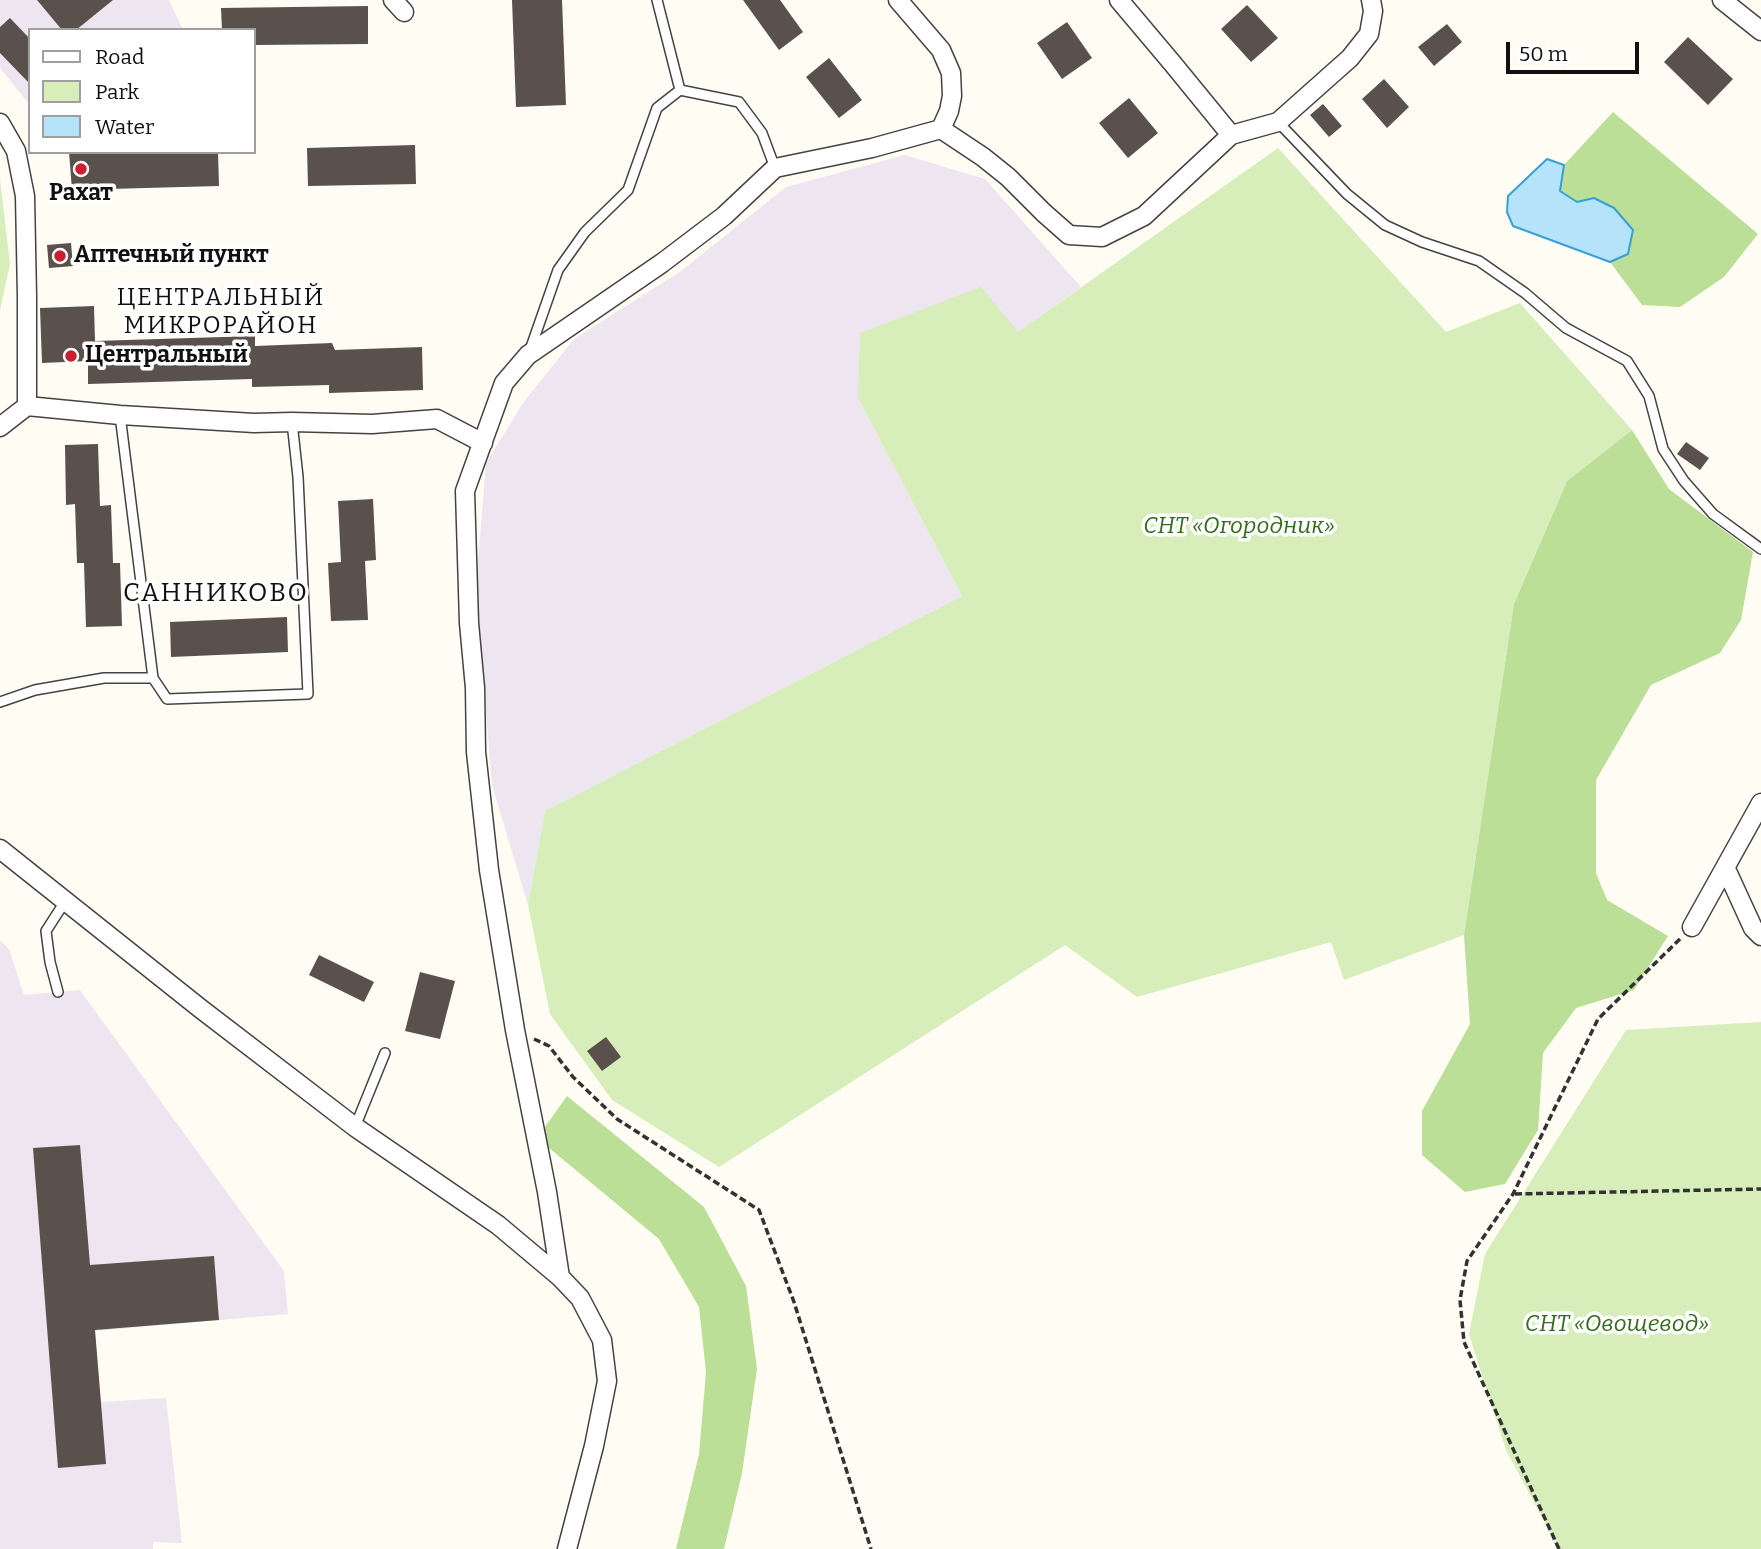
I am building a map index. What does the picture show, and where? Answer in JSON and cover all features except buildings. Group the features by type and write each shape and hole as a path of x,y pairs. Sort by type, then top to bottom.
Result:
{"street":[{"path":"898,0 941,50 951,73 952,96 941,129"},
{"path":"1119,0 1231,135"},
{"path":"559,1277 547,1192 515,1030 489,870 477,752 465,491 503,383 528,355 724,216 775,168 872,148 941,129 1008,177 1069,235 1102,237 1144,216 1231,135 1279,122 1349,58 1369,34 1373,12 1371,0"},
{"path":"1722,0 1761,31"},
{"path":"0,123 16,151 25,196 26,406"},
{"path":"0,427 26,406 254,423 372,424 437,419 483,443"},
{"path":"1692,928 1761,803"},
{"path":"0,849 355,1127 498,1225 580,1298 602,1340 607,1381 597,1434 567,1549"},
{"path":"1726,869 1753,928 1761,936"}],"lane":[{"path":"657,0 680,90"},
{"path":"528,355 558,270 585,232 628,190 657,108 680,90 740,102 762,133 775,168"},
{"path":"1279,122 1347,194 1385,225 1422,242 1479,261 1525,293 1566,328 1627,361 1649,396 1662,449 1684,481 1713,514 1761,549"},
{"path":"120,415 153,678 167,699 308,694 298,477 292,422"},
{"path":"0,702 35,690 104,678 153,678"},
{"path":"58,992 50,962 46,930 66,900"},
{"path":"355,1127 385,1053"}],"path":[{"path":"1559,1549 1464,1342 1460,1300 1466,1261 1513,1194 1598,1019 1692,928"},
{"path":"515,1030 549,1046 573,1077 617,1119 759,1210 794,1302 871,1549"},
{"path":"1513,1194 1761,1189"}],"shaded area":[{"path":"0,0 169,0 182,28 28,28 28,103 0,68"},
{"path":"905,155 985,179 1081,287 1018,332 858,398 962,596 545,811 528,905 492,785 476,588 486,463 523,403 574,339 681,271 786,187"},
{"path":"0,940 9,949 24,995 80,990 284,1271 288,1314 95,1331 101,1402 166,1398 182,1543 153,1542 153,1549 0,1549"}],"green space":[{"path":"1613,112 1758,234 1724,277 1680,307 1642,305 1610,262 1628,254 1577,202 1560,191 1564,165"},
{"name":"СНТ «Огородник»","path":"1278,148 1446,332 1520,303 1632,430 1567,481 1514,604 1464,935 1344,980 1331,942 1137,997 1065,945 719,1167 612,1100 550,1014 528,905 545,811 962,596 858,398 860,333 981,287 1018,332"},
{"path":"0,180 10,264 0,310"},
{"path":"1632,430 1669,489 1753,552 1741,620 1720,653 1651,685 1596,780 1596,873 1607,900 1668,936 1634,990 1576,1008 1543,1053 1538,1130 1505,1184 1465,1192 1422,1155 1422,1111 1470,1024 1464,935 1514,604 1567,481"},
{"name":"СНТ «Овощевод»","path":"1761,1022 1761,1549 1559,1549 1506,1450 1469,1334 1485,1254 1626,1030"},
{"path":"567,1096 704,1207 746,1286 757,1369 742,1473 724,1549 676,1549 699,1454 706,1372 699,1307 659,1239 537,1138"}],"water":[{"path":"1547,159 1564,165 1560,191 1577,202 1594,198 1614,208 1633,230 1628,254 1610,262 1513,226 1507,212 1508,196"}],"place":[{"name":"Рахат","path":"81,169"},
{"name":"Аптечный пункт","path":"60,256"},
{"name":"Центральный","path":"71,356"}],"district":[{"name":"ЦЕНТРАЛЬНЫЙ МИКРОРАЙОН","path":"221,312"},
{"name":"САННИКОВО","path":"216,594"}]}
